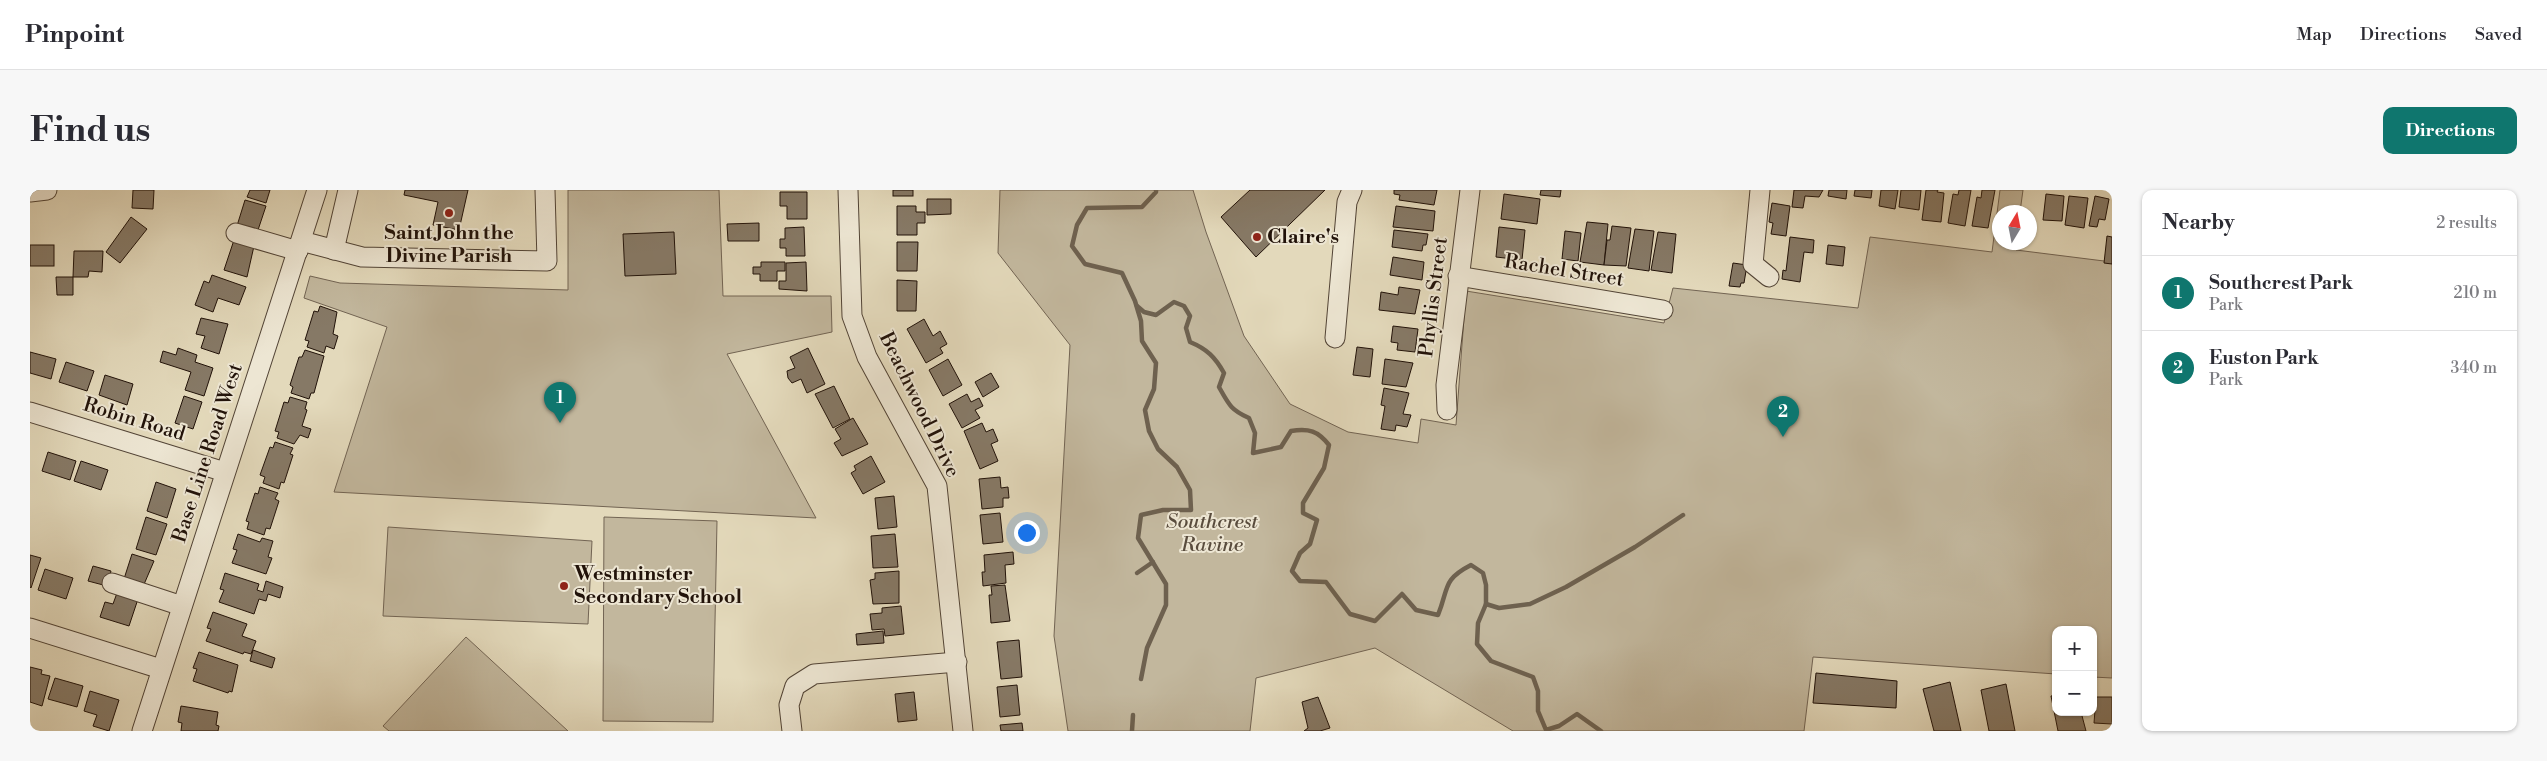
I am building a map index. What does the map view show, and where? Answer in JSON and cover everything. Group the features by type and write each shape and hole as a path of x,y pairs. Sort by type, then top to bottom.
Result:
{"street":[{"path":"30,192 47,190"},
{"name":"Base Line Road West","path":"142,731 317,190"},
{"path":"334,250 348,190"},
{"path":"236,233 299,246 334,250 362,257 547,261 545,190"},
{"name":"Beachwood Drive","path":"848,190 852,316 867,357 937,486 963,731"},
{"path":"1334,338 1347,202 1352,190"},
{"name":"Phyllis Street","path":"1448,410 1446,385 1470,190"},
{"path":"1760,190 1753,264 1769,277"},
{"name":"Rachel Street","path":"1458,276 1663,310"},
{"name":"Robin Road","path":"30,412 226,472"},
{"path":"112,583 182,606"},
{"path":"30,628 161,669"},
{"path":"792,731 790,705 795,686 814,674 957,662"}],"green space":[{"path":"568,190 719,190 723,296 831,296 832,332 727,354 816,518 334,492 387,327 304,298 310,276 340,283 568,290"},
{"name":"Southcrest Ravine","path":"1000,190 1193,190 1206,232 1244,336 1290,404 1348,432 1418,443 1421,419 1456,425 1466,291 1664,323 1673,288 1858,308 1870,237 1992,252 1992,250 2016,250 2112,262 2112,678 2097,677 2097,626 2052,626 2052,674 1813,657 1804,731 1513,731 1375,648 1256,678 1250,731 1068,731 1054,636 1070,345 998,253"},
{"path":"2000,190 2023,190 2021,205 1998,205"},
{"path":"604,517 717,521 713,722 603,721"},
{"path":"388,527 592,541 588,624 383,616"},
{"path":"466,637 568,731 389,731 383,726"}],"building":[{"path":"133,190 154,190 153,209 132,208"},
{"path":"250,190 270,190 266,203 247,197"},
{"name":"Saint John the Divine Parish","path":"405,190 468,190 459,230 433,225 438,202 404,195"},
{"path":"893,190 913,190 913,196 893,196"},
{"name":"Claire's","path":"1250,190 1325,190 1256,257 1221,217"},
{"path":"1394,190 1437,190 1434,205 1399,200 1400,195 1394,194"},
{"path":"1541,190 1561,190 1560,197 1540,195"},
{"path":"1794,190 1823,190 1819,197 1805,196 1803,208 1792,207"},
{"path":"1829,190 1847,190 1846,199 1828,196"},
{"path":"1855,190 1872,190 1871,198 1854,196"},
{"path":"1881,190 1898,190 1895,209 1879,206"},
{"path":"1901,190 1921,190 1919,210 1899,207"},
{"path":"1926,190 1938,190 1937,192 1944,193 1941,222 1922,220"},
{"path":"1959,190 1971,190 1965,226 1948,223 1953,194 1958,195"},
{"path":"1982,190 1995,190 1988,228 1972,226 1977,197 1981,198"},
{"path":"780,192 807,192 807,219 787,219 787,206 780,206"},
{"path":"1504,194 1540,199 1537,224 1501,219"},
{"path":"2046,194 2064,196 2062,221 2043,220"},
{"path":"2069,196 2088,198 2084,228 2065,225"},
{"path":"2095,196 2109,199 2105,220 2099,219 2097,227 2089,226"},
{"path":"927,199 951,199 951,214 927,215"},
{"path":"245,200 266,206 256,236 236,229"},
{"path":"1772,203 1790,206 1786,236 1771,234 1773,223 1769,222"},
{"path":"897,206 916,206 916,212 925,212 925,223 917,223 917,235 897,235"},
{"path":"1396,206 1435,211 1433,231 1393,227"},
{"path":"131,217 147,229 120,263 106,252"},
{"path":"1587,222 1608,224 1604,265 1580,262"},
{"path":"759,223 759,241 728,241 727,224"},
{"path":"1612,226 1631,228 1626,266 1604,265 1607,240 1610,240"},
{"path":"804,227 805,256 786,256 786,248 780,248 780,239 785,239 785,228"},
{"path":"1499,227 1525,230 1522,260 1496,257"},
{"path":"1635,229 1654,231 1649,271 1628,268"},
{"path":"1394,230 1428,234 1426,245 1423,245 1422,251 1392,247"},
{"path":"1565,231 1581,233 1578,261 1562,259"},
{"path":"674,232 676,274 625,276 623,234"},
{"path":"1658,232 1676,234 1672,273 1651,270"},
{"path":"2107,236 2112,237 2112,264 2104,263"},
{"path":"1790,237 1814,240 1813,253 1804,252 1800,282 1782,279 1783,270 1786,271"},
{"path":"234,240 254,246 247,277 224,270"},
{"path":"897,242 918,242 917,271 897,271"},
{"path":"30,245 54,245 54,266 30,266"},
{"path":"1828,245 1845,247 1843,266 1826,264"},
{"path":"74,251 103,251 102,272 89,271 88,277 73,277"},
{"path":"1393,257 1424,262 1422,280 1390,275"},
{"path":"761,262 785,262 785,271 777,271 777,281 760,281 760,274 753,274 753,267 761,267"},
{"path":"806,262 807,291 779,289 779,281 786,281 786,263"},
{"path":"1733,263 1747,265 1744,283 1741,283 1740,287 1729,286"},
{"path":"212,275 246,287 239,305 218,298 213,312 195,305 204,281 209,283"},
{"path":"56,277 73,277 73,295 57,295"},
{"path":"897,280 917,281 916,311 897,311"},
{"path":"1399,287 1420,290 1415,314 1379,310 1381,292 1398,295"},
{"path":"320,306 337,312 333,334 338,336 334,349 326,346 324,353 307,347 309,341 305,340 314,311 318,312"},
{"path":"201,318 228,324 219,354 201,348 205,336 196,334"},
{"path":"924,319 933,336 940,331 947,344 940,348 943,353 926,363 907,329"},
{"path":"1393,326 1418,329 1415,352 1397,350 1398,343 1391,342"},
{"path":"1357,347 1373,349 1370,377 1353,375"},
{"path":"178,348 197,355 195,362 213,368 204,396 185,390 191,372 160,362 163,351 176,355"},
{"path":"808,348 825,384 807,393 801,379 792,383 788,378 787,371 795,368 790,357"},
{"path":"305,350 324,356 314,393 311,393 309,399 291,393 293,387 290,385 299,357 302,357"},
{"path":"30,352 56,359 51,379 30,373"},
{"path":"948,359 962,385 943,396 929,370"},
{"path":"1385,359 1413,363 1406,387 1382,384"},
{"path":"66,362 94,371 87,391 59,382"},
{"path":"991,373 999,387 983,397 975,382"},
{"path":"105,375 133,384 127,405 99,395"},
{"path":"834,386 850,419 833,428 815,394"},
{"path":"1384,388 1409,393 1403,414 1411,415 1407,427 1396,425 1395,431 1381,429 1385,406 1381,405"},
{"path":"967,394 971,402 979,398 983,406 975,410 980,418 962,428 949,404"},
{"path":"184,396 202,402 193,429 175,423"},
{"path":"290,397 307,402 305,409 307,410 302,426 311,429 308,438 300,435 294,444 277,438 279,432 275,431 284,402 288,403"},
{"path":"853,418 868,444 842,456 834,443 841,439 835,429"},
{"path":"982,423 986,432 993,429 998,441 991,444 998,461 980,469 964,431"},
{"path":"275,442 293,448 290,454 293,455 284,483 281,482 279,489 263,483 265,477 260,475 270,447 273,448"},
{"path":"48,452 76,461 70,480 42,471"},
{"path":"871,456 885,482 863,494 851,473 856,470 854,466"},
{"path":"81,461 108,470 101,490 74,481"},
{"path":"1000,477 1001,488 1008,487 1009,498 1003,498 1003,507 982,509 979,479"},
{"path":"156,482 176,489 167,518 147,511"},
{"path":"260,487 278,493 275,499 279,501 270,529 266,528 264,535 247,529 249,522 246,521 255,493 258,494"},
{"path":"894,496 897,527 878,529 875,498"},
{"path":"1000,513 1003,542 983,544 980,515"},
{"path":"146,517 167,524 156,555 136,549"},
{"path":"238,534 260,542 262,538 273,541 268,557 272,558 266,574 232,563 237,550 233,549"},
{"path":"895,534 898,567 873,568 871,536"},
{"path":"1013,552 1014,564 1005,565 1006,583 983,586 982,572 985,572 984,555"},
{"path":"132,554 154,561 142,589 123,582"},
{"path":"30,555 41,558 31,588 30,587"},
{"path":"93,566 111,571 107,586 88,581"},
{"path":"45,569 73,578 66,599 38,590"},
{"path":"899,571 899,603 873,604 870,580 875,579 875,573"},
{"path":"225,573 259,584 257,590 263,592 266,581 283,587 280,598 268,594 266,601 259,599 254,614 219,602 224,590 220,589"},
{"path":"1005,585 1010,621 991,623 989,595 992,595 991,586"},
{"path":"117,593 138,599 129,626 100,617 105,602 113,604"},
{"path":"901,606 904,634 885,636 884,629 872,630 870,614 882,613 882,608"},
{"path":"213,612 247,624 242,636 256,641 251,654 244,652 243,654 206,641 211,629 207,628"},
{"path":"883,631 884,643 857,645 856,634"},
{"path":"1019,640 1022,677 1001,679 997,642"},
{"path":"253,650 275,658 272,668 250,661"},
{"path":"199,652 238,665 232,692 229,691 228,693 193,681 197,669 193,668"},
{"path":"30,667 42,670 41,674 50,676 42,706 30,702"},
{"path":"1816,673 1897,681 1896,708 1813,703"},
{"path":"55,678 83,686 77,707 48,699"},
{"path":"1950,682 1961,731 1934,731 1923,689"},
{"path":"2006,684 2015,731 1989,731 1981,690"},
{"path":"1017,685 1020,715 1000,717 997,687"},
{"path":"90,691 119,700 109,731 93,726 97,715 84,711"},
{"path":"914,692 917,720 898,722 895,694"},
{"path":"1318,697 1330,728 1320,731 1304,731 1308,728 1302,702"},
{"path":"2097,697 2112,697 2112,724 2094,723 2095,716 2097,716"},
{"path":"181,706 218,712 216,725 219,726 218,731 181,731 182,723 178,722"},
{"path":"2055,716 2082,716 2086,731 2058,731"},
{"path":"1022,723 1023,731 1001,731 1000,725"}],"waterway":[{"path":"1141,679 1147,648 1166,605 1166,584 1138,538 1141,515 1163,510 1191,510 1190,490 1177,467 1158,449 1149,431 1145,410 1154,389 1156,363 1142,341 1141,321 1135,301 1122,273 1085,264 1072,246 1077,225 1087,208 1142,207 1156,190"},
{"path":"1137,306 1144,312 1156,315 1174,302 1184,306 1190,316 1186,328 1190,342 1206,351 1217,362 1224,373 1219,387 1222,393 1234,409 1249,418 1255,433 1253,453 1281,447 1291,431 1297,430 1313,432 1321,436 1329,445 1324,468 1303,503 1303,513 1317,520 1310,544 1300,553 1292,571 1300,581 1326,582 1350,614 1375,621 1402,594 1416,610 1438,615 1451,580 1455,575 1471,565 1483,573 1486,585 1486,604 1478,623 1477,644 1491,661 1533,677 1538,691 1538,711 1546,730 1559,726 1577,714 1601,731"},
{"path":"1486,604 1499,608 1530,604 1566,587 1635,547 1683,515"},
{"path":"1137,573 1153,562"},
{"path":"1132,731 1133,715"}],"place":[{"name":"Saint John the Divine Parish","path":"449,213"},
{"name":"Claire's","path":"1257,237"},
{"name":"Southcrest Park","path":"560,423"},
{"name":"Euston Park","path":"1783,437"},
{"name":"Westminster Secondary School","path":"564,586"}]}
